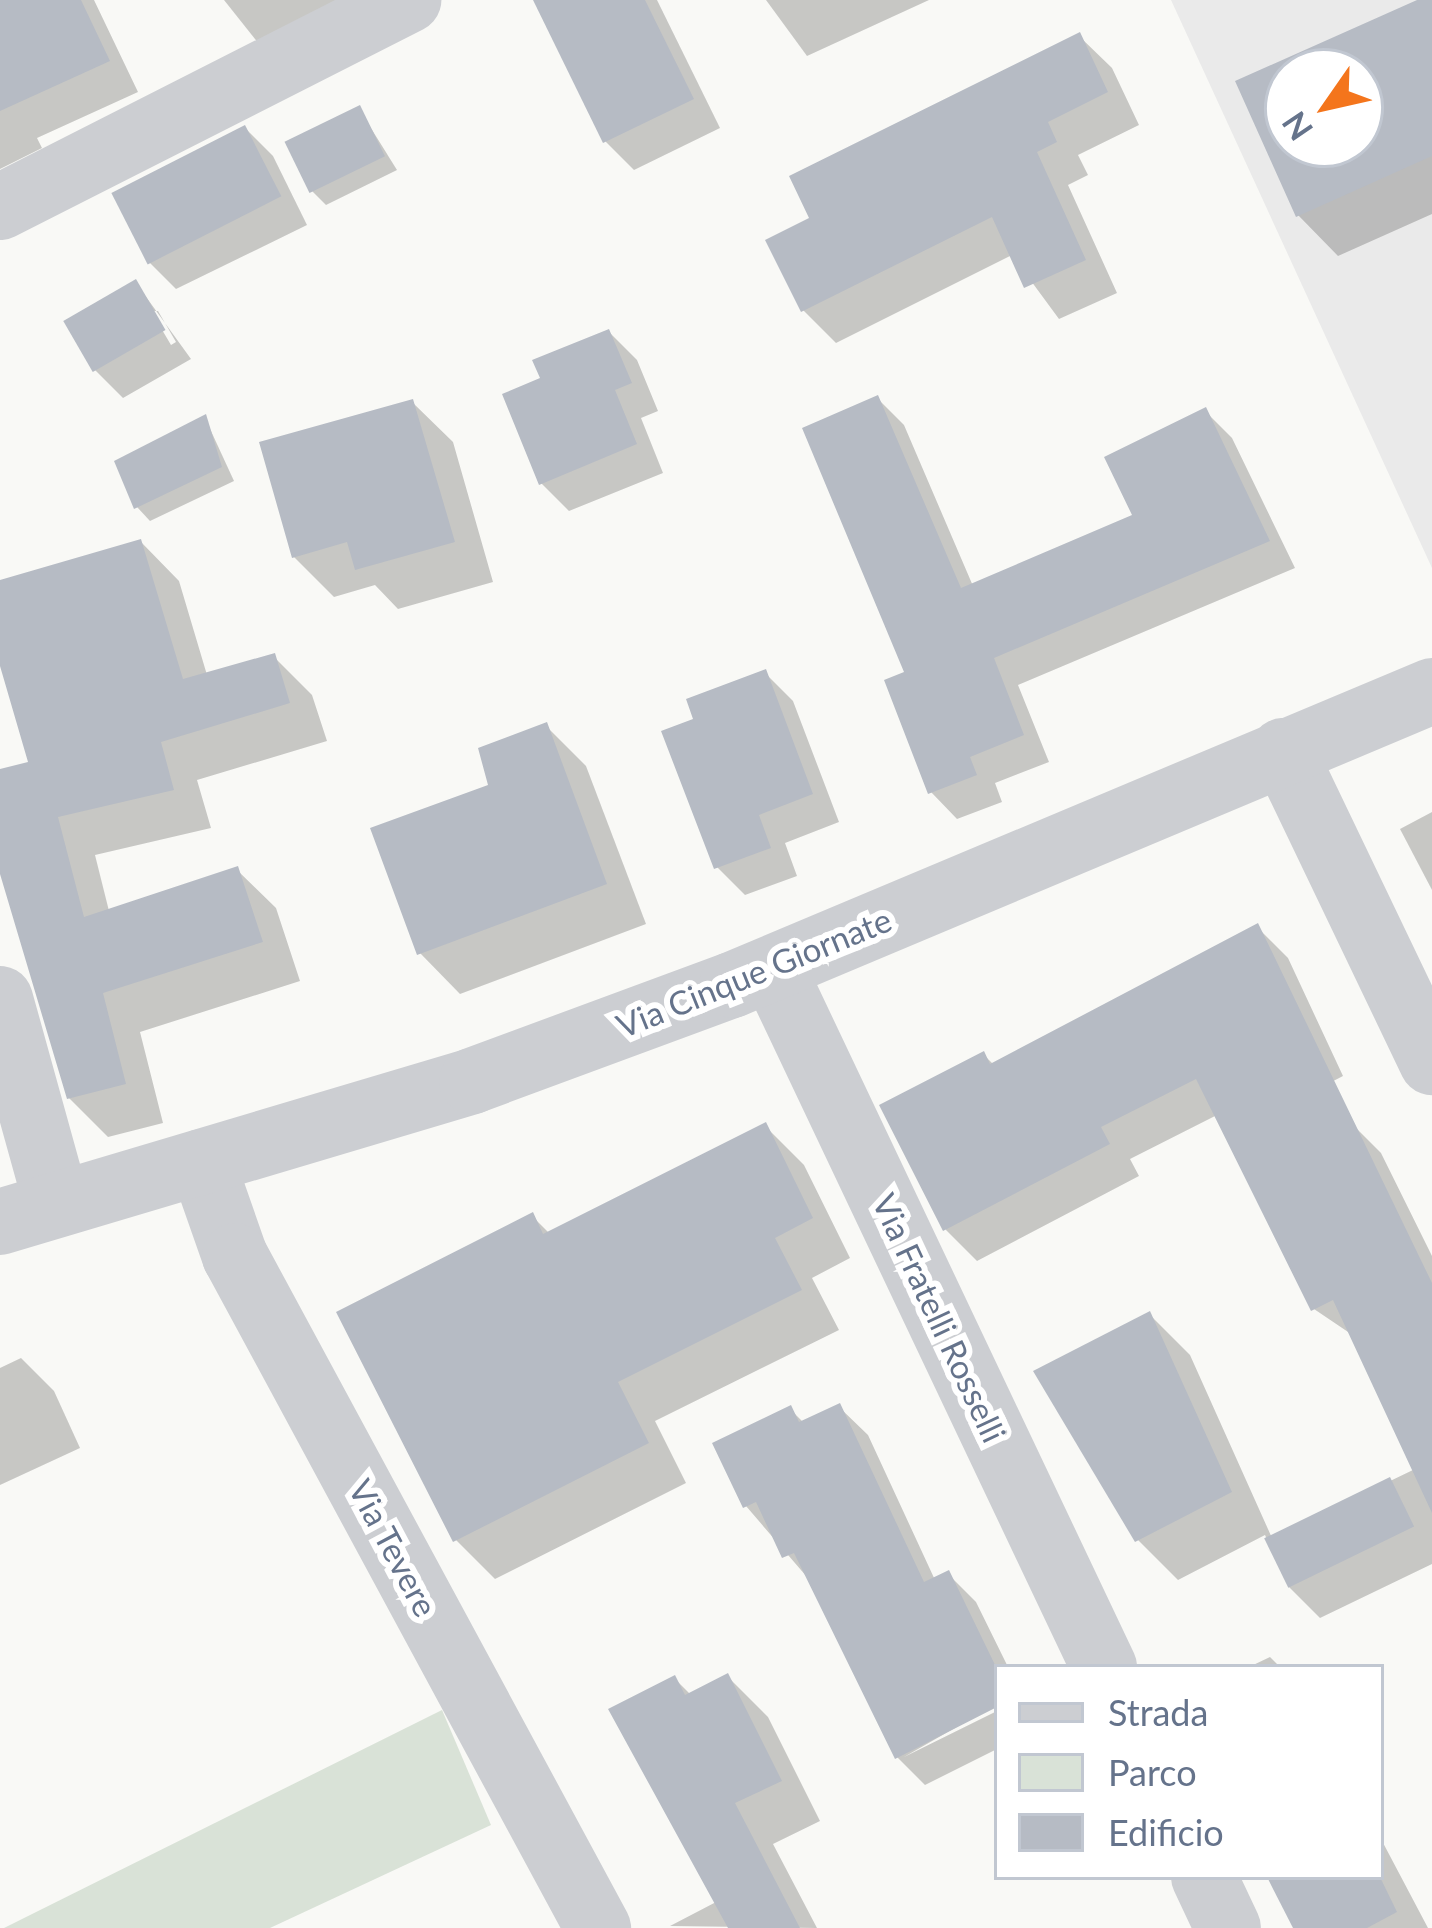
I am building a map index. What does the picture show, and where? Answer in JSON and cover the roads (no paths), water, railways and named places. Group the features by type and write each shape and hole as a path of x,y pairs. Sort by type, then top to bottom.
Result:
{"street":[{"path":"0,207 408,0"},
{"name":"Via Cinque Giornate","path":"28,1213 472,1081 773,970 1432,692"},
{"path":"1283,752 1432,1062"},
{"name":"Via Fratelli Rosselli","path":"773,970 1103,1664"},
{"path":"0,999 28,1213"},
{"name":"Via Tevere","path":"202,1162 235,1256 598,1928"},
{"path":"1205,1880 1228,1928"}]}
